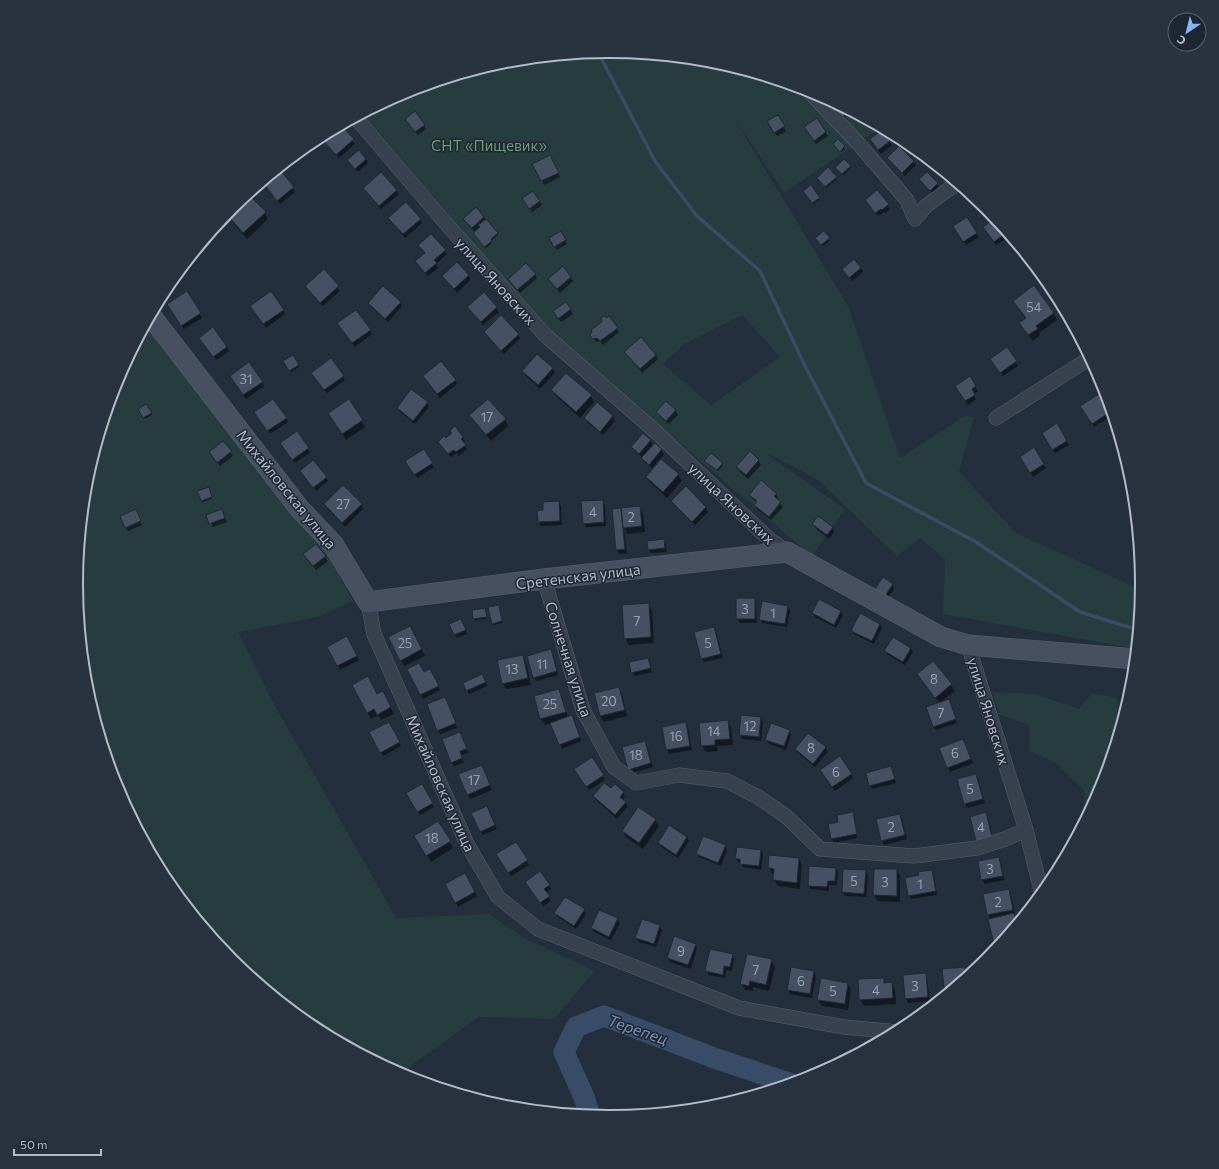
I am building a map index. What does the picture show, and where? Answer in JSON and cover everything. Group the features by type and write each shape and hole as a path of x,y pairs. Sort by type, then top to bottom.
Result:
{"street":[{"path":"819,102 858,142 907,200 915,219 926,206 953,186"},
{"name":"улица Яновских","path":"359,122 443,220 545,335 656,432 770,540 788,552 941,637 968,645 1026,830 1040,887"},
{"name":"Михайловская улица","path":"154,320 299,508 333,544 368,602 374,634 467,844 498,897 538,929 738,1008 844,1027 887,1031"},
{"path":"996,418 1086,361"},
{"name":"Сретенская улица","path":"368,602 788,552"},
{"name":"Солнечная улица","path":"544,580 583,710 614,767 636,783 679,775 727,781 758,797 787,817 820,849 914,856 977,848 1005,839 1026,830"},
{"path":"968,645 1130,659"}],"green space":[{"name":"СНТ «Пищевик»","path":"610,58 644,59 678,63 712,68 746,76 811,98 842,112 873,129 876,131 857,142 784,193 731,113 848,306 900,458 965,416 974,417 959,472 1016,533 1136,587 1135,619 1132,648 943,614 945,559 920,538 897,556 818,480 767,453 845,509 812,556 582,360 541,323 366,118 408,98 473,76 507,68 541,63 575,59","holes":["742,315 780,357 713,404 713,407 663,364 683,345"]},
{"path":"151,326 324,548 353,601 318,617 238,632 272,701 396,918 489,914 526,939 595,971 554,1019 479,1017 405,1070 377,1057 346,1040 289,1002 237,957 192,905 172,877 137,817 111,754 93,687 84,619 83,584 84,550 88,516 93,482 101,448 123,383 137,352"},
{"path":"992,692 1036,694 1079,709 1092,693 1117,698 1118,721 1108,754 1085,810 1084,790 1056,763 1029,751 1030,726 999,714"}],"building":[{"path":"835,109 846,114 842,118 834,110"},
{"path":"415,111 425,125 415,132 405,119"},
{"path":"778,115 785,126 774,133 767,121"},
{"path":"817,118 826,132 814,141 804,127"},
{"path":"345,129 354,139 336,155 325,142"},
{"path":"879,133 890,141 878,150 870,139"},
{"path":"838,139 845,146 840,152 833,144"},
{"path":"899,146 914,161 902,173 887,158"},
{"path":"359,150 366,159 355,169 347,160"},
{"path":"550,155 559,173 541,181 532,164"},
{"path":"844,159 851,166 842,174 835,168"},
{"path":"828,167 837,177 825,187 817,178"},
{"path":"282,172 294,187 277,201 266,186"},
{"path":"381,172 397,190 379,206 363,188"},
{"path":"927,172 938,183 930,191 919,179"},
{"path":"811,185 820,198 812,203 803,191"},
{"path":"877,190 889,204 882,210 881,209 875,213 865,200"},
{"path":"533,191 540,201 529,209 522,198"},
{"path":"252,198 266,212 243,233 231,219"},
{"path":"406,202 421,219 403,234 388,218"},
{"path":"476,207 484,217 472,228 463,219"},
{"path":"967,217 977,233 963,242 953,226"},
{"path":"486,219 498,233 491,239 492,241 484,247 473,233 480,227 478,225"},
{"path":"991,222 1003,235 994,242 983,227"},
{"path":"561,231 566,240 554,247 549,238"},
{"path":"824,231 830,238 821,245 815,238"},
{"path":"431,234 446,250 434,260 437,263 425,273 415,261 425,253 418,245"},
{"path":"854,259 861,268 849,278 842,269"},
{"path":"457,262 469,275 454,289 442,276"},
{"path":"526,263 536,274 517,290 508,279"},
{"path":"563,266 571,277 557,289 548,279"},
{"path":"324,269 339,286 320,303 305,286"},
{"path":"1034,285 1054,313 1036,326 1038,329 1028,335 1019,323 1026,318 1013,301"},
{"path":"383,286 401,302 385,319 368,303"},
{"path":"187,291 201,313 181,326 167,304"},
{"path":"271,291 284,310 263,324 250,306"},
{"path":"484,292 497,307 481,322 467,307"},
{"path":"566,302 571,309 558,319 553,311"},
{"path":"356,310 371,330 352,343 337,323"},
{"path":"501,315 519,334 501,351 484,332"},
{"path":"604,316 607,318 609,316 618,328 600,341 597,338 592,339 590,335 591,330 602,322 601,318"},
{"path":"213,327 227,347 213,357 199,338"},
{"path":"641,337 656,355 640,369 624,352"},
{"path":"1007,347 1017,361 1000,373 990,359"},
{"path":"537,354 553,368 538,385 522,371"},
{"path":"293,355 299,365 289,371 283,361"},
{"path":"331,358 344,376 324,390 311,373"},
{"path":"441,361 456,380 437,394 423,376"},
{"path":"249,362 263,382 243,395 230,376"},
{"path":"566,373 592,395 576,412 551,390"},
{"path":"970,376 976,386 972,389 975,395 965,401 955,386"},
{"path":"411,389 428,402 413,421 397,408"},
{"path":"1099,394 1108,414 1092,424 1080,406"},
{"path":"273,399 287,418 267,431 254,412"},
{"path":"349,399 363,420 342,434 328,413"},
{"path":"488,399 506,419 486,435 469,415"},
{"path":"666,401 676,410 666,421 656,412"},
{"path":"597,402 613,416 600,432 584,418"},
{"path":"146,404 152,413 143,418 138,409"},
{"path":"1057,423 1067,441 1052,450 1042,433"},
{"path":"455,426 463,437 461,439 466,445 456,452 454,450 448,454 438,442 444,436 446,438 452,433 450,431"},
{"path":"297,431 309,448 292,460 280,443"},
{"path":"643,433 651,440 639,454 631,447"},
{"path":"223,441 232,451 217,463 209,452"},
{"path":"655,443 662,449 649,465 641,458"},
{"path":"1034,447 1044,464 1030,473 1020,457"},
{"path":"424,449 433,463 414,475 405,461"},
{"path":"750,451 759,460 746,475 736,467"},
{"path":"711,453 723,463 717,470 704,461"},
{"path":"661,459 679,474 663,492 646,477"},
{"path":"313,460 327,477 313,488 300,471"},
{"path":"761,480 777,494 774,496 781,502 769,517 754,505 757,501 749,495"},
{"path":"343,485 362,504 342,523 324,504"},
{"path":"686,486 706,507 692,522 671,501"},
{"path":"209,487 212,497 201,501 197,491"},
{"path":"603,500 604,522 583,524 581,501"},
{"path":"559,501 560,521 538,522 537,511 543,510 543,502"},
{"path":"640,506 642,526 623,528 621,508"},
{"path":"621,508 625,549 616,550 612,509"},
{"path":"136,509 141,521 125,528 120,516"},
{"path":"222,509 225,518 209,524 206,515"},
{"path":"818,516 833,527 827,535 812,524"},
{"path":"664,539 665,548 648,550 647,541"},
{"path":"316,544 326,556 313,566 303,554"},
{"path":"883,577 893,584 885,596 875,589"},
{"path":"736,598 755,598 755,619 736,619"},
{"path":"819,599 841,611 834,625 812,613"},
{"path":"762,601 788,606 785,624 759,620"},
{"path":"649,603 651,637 624,639 622,605"},
{"path":"499,605 502,621 492,624 488,607"},
{"path":"485,608 487,617 473,619 472,610"},
{"path":"860,613 880,624 872,641 851,631"},
{"path":"461,619 466,630 454,635 449,624"},
{"path":"410,626 422,649 400,661 388,637"},
{"path":"714,627 721,654 701,659 694,632"},
{"path":"347,636 357,656 337,666 327,647"},
{"path":"893,637 911,648 903,662 884,651"},
{"path":"551,649 557,671 533,678 527,656"},
{"path":"523,655 528,678 502,684 497,660"},
{"path":"648,658 651,668 631,673 629,662"},
{"path":"933,661 952,684 935,698 917,674"},
{"path":"419,663 424,672 430,669 439,686 420,695 407,669"},
{"path":"482,674 486,682 466,691 463,683"},
{"path":"368,676 377,694 383,691 391,707 377,715 374,709 367,713 352,685"},
{"path":"619,687 625,710 600,716 594,693"},
{"path":"559,689 566,712 540,719 534,696"},
{"path":"445,697 456,723 437,731 427,704"},
{"path":"949,699 956,719 933,727 926,707"},
{"path":"572,715 580,737 559,745 550,723"},
{"path":"741,715 761,717 759,737 739,735"},
{"path":"728,720 730,739 715,740 715,745 701,746 699,723"},
{"path":"389,722 400,742 380,753 369,732"},
{"path":"686,722 690,746 666,750 662,727"},
{"path":"771,723 790,730 784,746 765,740"},
{"path":"460,732 467,749 460,751 462,758 451,763 442,739"},
{"path":"808,733 826,747 813,764 795,749"},
{"path":"963,739 971,759 947,768 939,748"},
{"path":"645,741 651,763 628,770 622,747"},
{"path":"840,756 852,774 832,787 820,770"},
{"path":"592,757 604,775 586,787 574,769"},
{"path":"482,765 490,785 467,795 458,774"},
{"path":"891,766 895,779 869,786 866,773"},
{"path":"976,774 983,799 964,804 957,779"},
{"path":"604,783 611,788 615,784 624,792 620,797 626,802 615,815 593,796"},
{"path":"422,784 433,803 417,812 406,793"},
{"path":"487,806 495,825 480,832 471,813"},
{"path":"638,807 656,819 639,843 622,831"},
{"path":"853,812 857,834 831,839 828,824 838,822 837,815"},
{"path":"986,812 992,837 976,841 970,817"},
{"path":"900,814 905,835 881,841 876,819"},
{"path":"438,821 451,841 426,856 414,836"},
{"path":"669,825 687,837 676,855 658,843"},
{"path":"703,836 726,845 718,863 696,854"},
{"path":"516,842 528,860 508,873 496,854"},
{"path":"737,847 761,850 759,866 740,864 740,859 735,859"},
{"path":"769,855 799,858 797,883 773,880 774,869 768,868"},
{"path":"999,857 1003,876 981,880 978,861"},
{"path":"809,866 836,868 835,881 828,881 827,887 808,886"},
{"path":"843,869 866,870 864,894 842,892"},
{"path":"874,869 897,869 897,896 873,895"},
{"path":"932,870 936,891 908,896 905,878 919,875 918,872"},
{"path":"540,871 550,885 544,889 550,896 540,903 525,882"},
{"path":"465,873 475,892 455,903 445,884"},
{"path":"1009,889 1013,910 987,915 983,894"},
{"path":"565,897 585,909 574,926 554,913"},
{"path":"599,910 618,918 609,937 591,928"},
{"path":"1014,913 1016,919 994,944 988,919"},
{"path":"642,919 660,925 654,944 635,938"},
{"path":"674,936 696,944 688,965 667,958"},
{"path":"710,949 733,954 730,967 724,966 723,975 705,971"},
{"path":"747,954 772,959 766,985 750,981 749,986 740,984"},
{"path":"791,967 814,971 810,994 787,990"},
{"path":"965,967 965,972 944,990 942,969"},
{"path":"926,973 928,997 905,999 903,975"},
{"path":"821,978 848,983 845,1004 817,1000"},
{"path":"884,978 884,983 892,982 893,998 859,1000 858,979"}],"waterway":[{"path":"601,58 655,161 697,216 760,271 806,368 866,483 976,542 1080,612 1134,629"},
{"name":"Терепец","path":"588,1110 584,1097 564,1052 576,1027 604,1016 717,1059 784,1081"}]}
